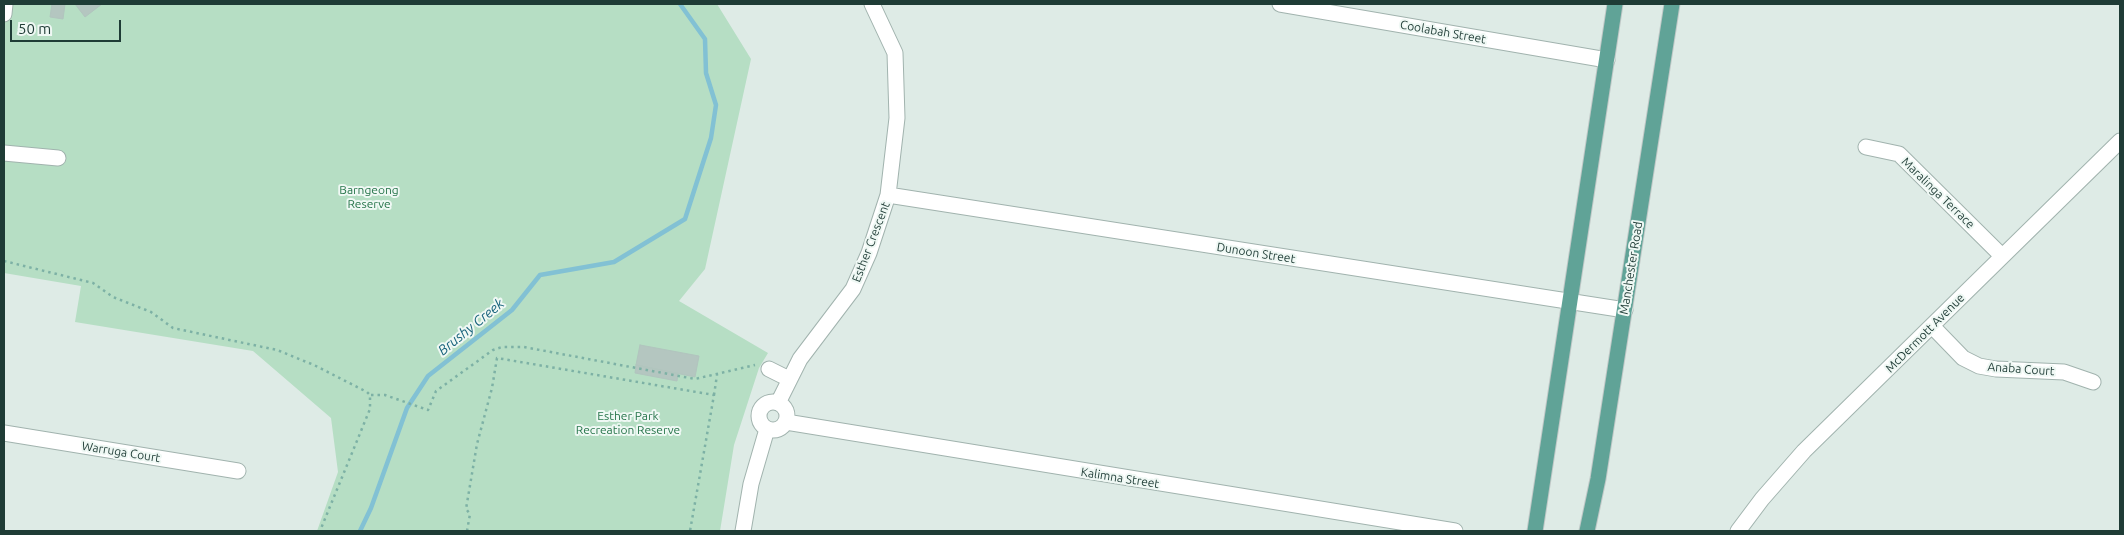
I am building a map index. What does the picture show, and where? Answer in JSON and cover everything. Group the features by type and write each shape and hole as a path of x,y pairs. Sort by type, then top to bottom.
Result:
{"main road":[{"path":"1535,531 1615,4"},
{"name":"Manchester Road","path":"1587,531 1598,480 1672,4"}],"street":[{"path":"4,14 6,4"},
{"name":"Coolabah Street","path":"1280,4 1607,60"},
{"name":"Esther Crescent","path":"778,403 800,359 853,289 869,253 888,195 897,118 895,52 874,5"},
{"name":"McDermott Avenue","path":"1739,531 1762,499 1804,452 2120,141"},
{"name":"Maralinga Terrace","path":"1866,147 1899,154 2002,256"},
{"path":"4,153 58,158"},
{"name":"Dunoon Street","path":"888,195 1625,310"},
{"name":"Anaba Court","path":"1932,326 1963,358 1979,366 1996,369 2064,372 2094,382"},
{"path":"769,369 789,378"},
{"path":"768,403 778,403 787,412 786,422 776,430 767,429 759,419 760,409 768,403"},
{"name":"Kalimna Street","path":"786,422 811,428 1455,531"},
{"path":"743,531 751,484 767,429"},
{"name":"Warruga Court","path":"4,433 238,471"}],"path":[{"path":"4,261 93,283 114,297 151,312 173,328 277,350 314,365 370,395 376,394 396,398 428,410 436,391 493,350 502,346 524,346 695,379 754,365 769,369"},
{"path":"467,531 470,514 466,509 477,444 492,388 497,358 714,395"},
{"path":"690,531 717,374"},
{"path":"320,531 365,422 371,402 370,395"}],"green space":[{"name":"Barngeong Reserve","path":"4,4 717,4 751,59 705,269 679,301 768,353 759,368 734,445 720,531 317,531 338,472 331,418 253,351 75,322 81,286 4,273"}],"building":[{"path":"52,4 65,4 63,19 50,17"},
{"path":"75,4 102,4 85,17"},
{"path":"640,345 699,356 695,377 636,365"},
{"path":"636,365 678,374 677,381 635,373"}],"waterway":[{"name":"Brushy Creek","path":"360,531 371,508 407,408 428,376 512,310 540,275 614,262 685,219 711,138 716,105 706,73 705,39 680,4"}],"park label":[{"name":"Esther Park Recreation Reserve","path":"628,423"}]}
